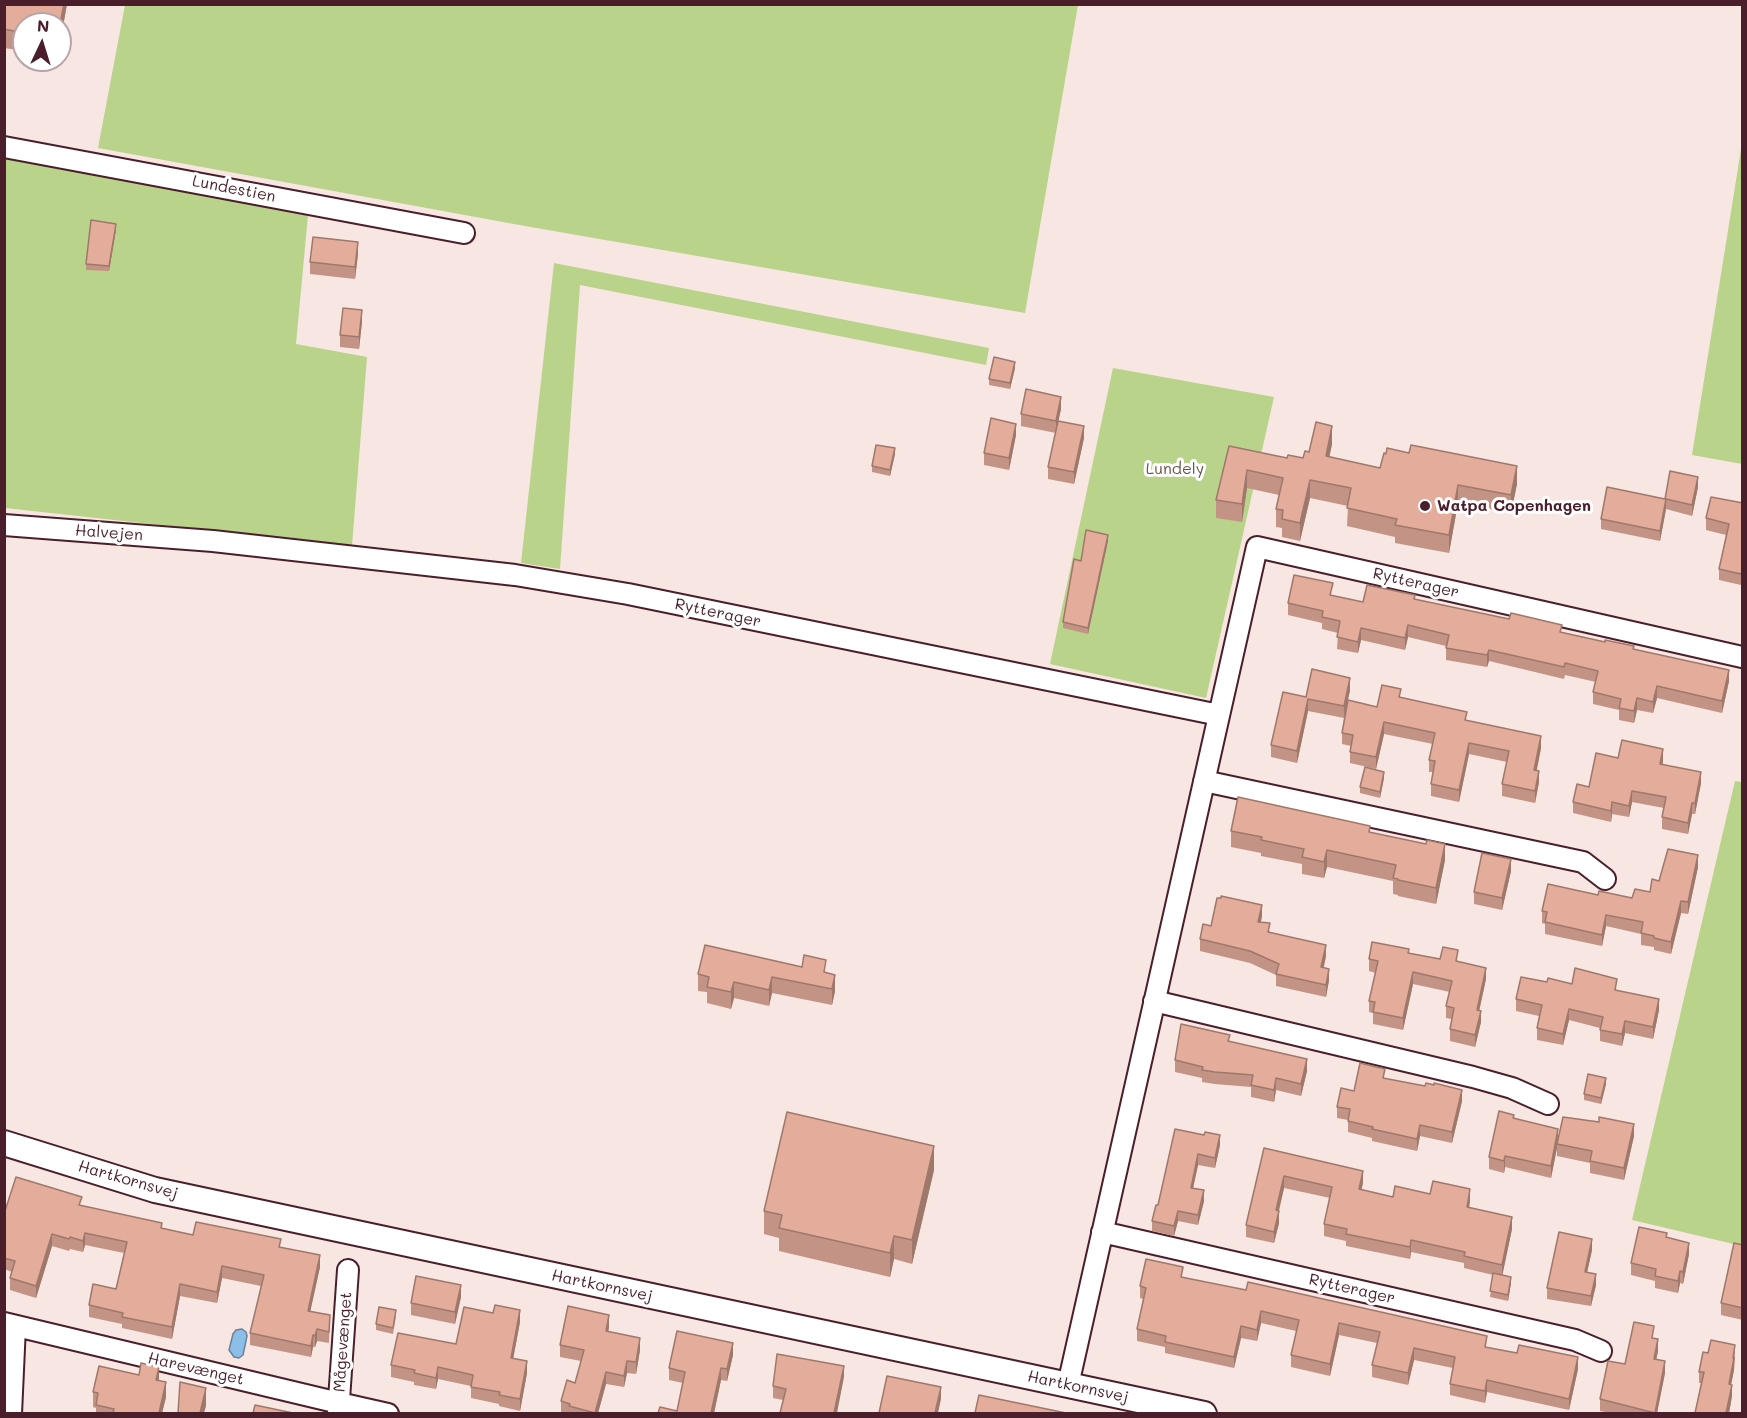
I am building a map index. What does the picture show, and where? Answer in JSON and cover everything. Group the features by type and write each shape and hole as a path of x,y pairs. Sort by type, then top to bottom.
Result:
{"street":[{"name":"Lundestien","path":"4,147 464,233"},
{"name":"Halvejen","path":"4,525 213,541"},
{"name":"Rytterager","path":"213,541 515,575 628,594 1219,715"},
{"name":"Rytterager","path":"1068,1384 1257,547 1743,657"},
{"path":"1204,781 1583,862 1605,879"},
{"path":"1154,1000 1473,1077 1512,1088 1548,1104"},
{"name":"Hartkornsvej","path":"4,1143 155,1190 1204,1413"},
{"name":"Rytterager","path":"1102,1232 1575,1340 1601,1351"},
{"name":"Mågevænget","path":"338,1408 348,1270"},
{"path":"10,1324 11,1413"},
{"name":"Harevænget","path":"10,1324 338,1408 388,1413"}],"green space":[{"path":"125,4 1078,5 1025,313 525,226 98,148"},
{"path":"1742,143 1742,464 1692,455"},
{"path":"4,154 308,215 296,344 367,357 352,546 5,508"},
{"path":"554,263 989,348 986,365 580,285 560,569 521,563"},
{"name":"Lundely","path":"1113,368 1274,397 1206,698 1050,664"},
{"path":"1735,781 1742,782 1742,1246 1632,1220"}],"water":[{"path":"242,1329 247,1336 243,1355 239,1358 234,1357 229,1350 233,1334 236,1330"}],"building":[{"path":"4,4 64,4 62,12 12,12 12,31 4,29"},
{"path":"91,220 116,224 109,266 86,264"},
{"path":"313,237 358,242 355,267 310,262"},
{"path":"343,308 362,310 359,337 340,335"},
{"path":"994,357 1015,362 1010,383 989,379"},
{"path":"1026,389 1061,397 1056,421 1021,414"},
{"path":"991,418 1016,424 1009,458 984,453"},
{"path":"1058,421 1084,426 1074,472 1048,467"},
{"path":"1316,422 1332,426 1326,456 1380,468 1387,448 1409,453 1411,445 1517,466 1511,495 1458,485 1449,535 1395,525 1397,519 1347,508 1351,488 1310,480 1300,523 1282,519 1283,510 1276,509 1283,478 1247,470 1242,504 1216,500 1229,446 1287,458 1288,455 1303,458 1305,451 1309,452"},
{"path":"876,445 895,448 890,470 872,466"},
{"path":"1670,471 1698,477 1692,505 1666,499 1660,531 1601,519 1607,487 1665,499"},
{"path":"1711,497 1743,503 1743,568 1741,574 1719,569 1729,524 1706,518"},
{"path":"1086,530 1108,535 1088,628 1063,622 1074,559 1081,561"},
{"path":"1294,575 1333,583 1330,595 1363,602 1367,585 1415,595 1414,599 1509,619 1511,613 1562,625 1560,632 1634,646 1633,649 1729,670 1722,701 1657,686 1653,702 1637,698 1634,711 1619,708 1621,699 1593,692 1598,671 1565,663 1564,667 1489,650 1487,655 1446,648 1449,635 1408,625 1405,638 1361,628 1358,642 1337,637 1340,621 1322,617 1323,611 1288,603"},
{"path":"1312,669 1350,678 1344,706 1308,699 1297,751 1271,745 1283,692 1306,697"},
{"path":"1382,685 1401,689 1399,697 1467,712 1465,720 1541,736 1534,770 1539,771 1535,791 1502,784 1509,751 1469,743 1459,790 1431,784 1435,761 1429,760 1435,733 1384,722 1376,757 1350,752 1353,735 1342,733 1348,700 1377,707"},
{"path":"1622,740 1663,749 1660,764 1701,772 1695,803 1692,803 1688,823 1662,817 1666,797 1632,791 1629,806 1612,802 1611,811 1573,802 1577,784 1589,787 1596,753 1618,758"},
{"path":"1365,767 1384,772 1380,792 1360,787"},
{"path":"1238,797 1370,826 1369,832 1426,844 1427,840 1445,844 1436,888 1393,878 1396,865 1327,850 1324,862 1302,857 1304,849 1231,831"},
{"path":"1668,849 1698,855 1688,902 1681,901 1671,942 1641,933 1643,922 1606,915 1602,935 1545,922 1547,912 1542,911 1548,884 1598,895 1599,891 1632,898 1635,889 1650,892 1652,879 1659,881"},
{"path":"1482,853 1511,859 1502,898 1474,892"},
{"path":"1221,896 1262,905 1258,922 1270,923 1268,932 1326,945 1321,967 1329,969 1326,985 1276,974 1279,964 1250,951 1200,939 1203,924 1211,926 1217,898"},
{"path":"1372,942 1409,949 1408,953 1440,959 1443,947 1458,950 1456,961 1486,968 1477,1010 1481,1011 1475,1035 1450,1029 1454,1008 1446,1006 1452,981 1413,972 1403,1018 1373,1012 1375,1002 1369,1001 1378,961 1369,959"},
{"path":"705,945 802,967 804,955 826,960 824,972 835,975 832,989 772,977 769,990 734,982 731,992 707,987 709,977 698,974"},
{"path":"1575,968 1617,979 1615,990 1659,999 1653,1027 1625,1021 1622,1034 1600,1030 1603,1017 1569,1009 1563,1034 1537,1028 1542,1005 1516,999 1521,977 1547,982 1548,978 1572,984"},
{"path":"1181,1024 1230,1035 1228,1041 1307,1059 1301,1084 1276,1078 1274,1090 1251,1085 1253,1075 1202,1070 1203,1067 1175,1060"},
{"path":"1360,1063 1385,1069 1383,1078 1425,1086 1426,1083 1434,1085 1434,1083 1462,1090 1452,1132 1420,1125 1417,1139 1348,1121 1350,1109 1337,1107 1341,1088 1354,1091"},
{"path":"1588,1074 1606,1078 1601,1098 1584,1094"},
{"path":"1499,1111 1514,1115 1513,1118 1558,1129 1551,1166 1505,1156 1504,1161 1489,1157"},
{"path":"787,1112 934,1146 912,1240 894,1236 890,1253 779,1228 782,1215 764,1211"},
{"path":"1563,1117 1599,1122 1599,1117 1634,1124 1624,1168 1590,1161 1592,1151 1557,1144"},
{"path":"1175,1129 1204,1135 1205,1132 1220,1135 1215,1158 1198,1154 1191,1188 1204,1190 1198,1215 1178,1211 1174,1226 1152,1221 1156,1205 1158,1205"},
{"path":"1264,1148 1363,1171 1359,1189 1393,1197 1395,1186 1430,1194 1433,1181 1470,1189 1467,1207 1512,1217 1502,1265 1464,1256 1465,1252 1411,1240 1410,1247 1346,1234 1347,1229 1324,1224 1332,1187 1284,1176 1276,1210 1279,1211 1274,1232 1246,1225"},
{"path":"16,1177 82,1197 79,1205 162,1223 161,1228 193,1235 196,1222 281,1239 279,1247 320,1255 308,1311 330,1315 329,1332 317,1329 311,1346 250,1333 264,1275 222,1266 217,1292 180,1284 172,1327 122,1317 123,1313 89,1305 93,1284 116,1289 127,1242 85,1233 83,1241 52,1234 36,1286 10,1278 15,1261 4,1258 4,1214"},
{"path":"1639,1227 1667,1233 1666,1237 1689,1243 1683,1272 1680,1271 1678,1281 1655,1276 1656,1269 1631,1263"},
{"path":"1559,1232 1592,1239 1585,1272 1596,1274 1591,1296 1547,1288"},
{"path":"1734,1243 1743,1245 1743,1308 1721,1303"},
{"path":"1146,1259 1183,1267 1181,1277 1246,1290 1248,1282 1487,1336 1485,1347 1517,1353 1519,1345 1578,1357 1569,1399 1487,1380 1485,1391 1450,1384 1455,1357 1414,1348 1408,1373 1372,1365 1380,1332 1339,1323 1330,1364 1291,1355 1299,1320 1261,1311 1257,1330 1241,1326 1234,1357 1165,1342 1166,1336 1137,1329 1146,1288 1140,1286"},
{"path":"1493,1273 1511,1277 1508,1295 1490,1291"},
{"path":"416,1276 461,1285 455,1312 411,1303"},
{"path":"495,1305 520,1310 511,1358 527,1361 520,1399 499,1395 500,1392 471,1387 473,1375 438,1367 436,1378 414,1373 415,1370 391,1365 398,1333 456,1344 464,1307 493,1313"},
{"path":"568,1306 609,1315 606,1331 640,1338 636,1362 627,1361 624,1376 606,1372 595,1413 569,1406 570,1404 561,1401 567,1380 575,1383 584,1350 560,1345"},
{"path":"379,1307 396,1310 393,1328 376,1324"},
{"path":"1634,1322 1654,1326 1652,1338 1658,1339 1654,1359 1665,1361 1655,1413 1600,1399 1608,1361 1625,1364"},
{"path":"677,1331 733,1343 727,1369 721,1368 711,1413 658,1413 660,1407 677,1411 685,1372 669,1368"},
{"path":"1711,1340 1735,1345 1729,1384 1732,1385 1726,1413 1695,1413 1704,1372 1699,1372 1703,1352 1708,1353"},
{"path":"777,1354 844,1366 834,1413 780,1413 786,1389 773,1386"},
{"path":"141,1363 159,1367 156,1380 166,1382 159,1413 113,1413 114,1409 96,1405 98,1393 93,1392 99,1366 139,1375"},
{"path":"887,1376 941,1387 935,1413 879,1413"},
{"path":"180,1382 206,1388 200,1413 178,1413"},
{"path":"979,1395 1066,1413 975,1413"},
{"path":"255,1405 293,1413 253,1413"}],"place":[{"name":"Watpa Copenhagen","path":"1425,506"}]}
